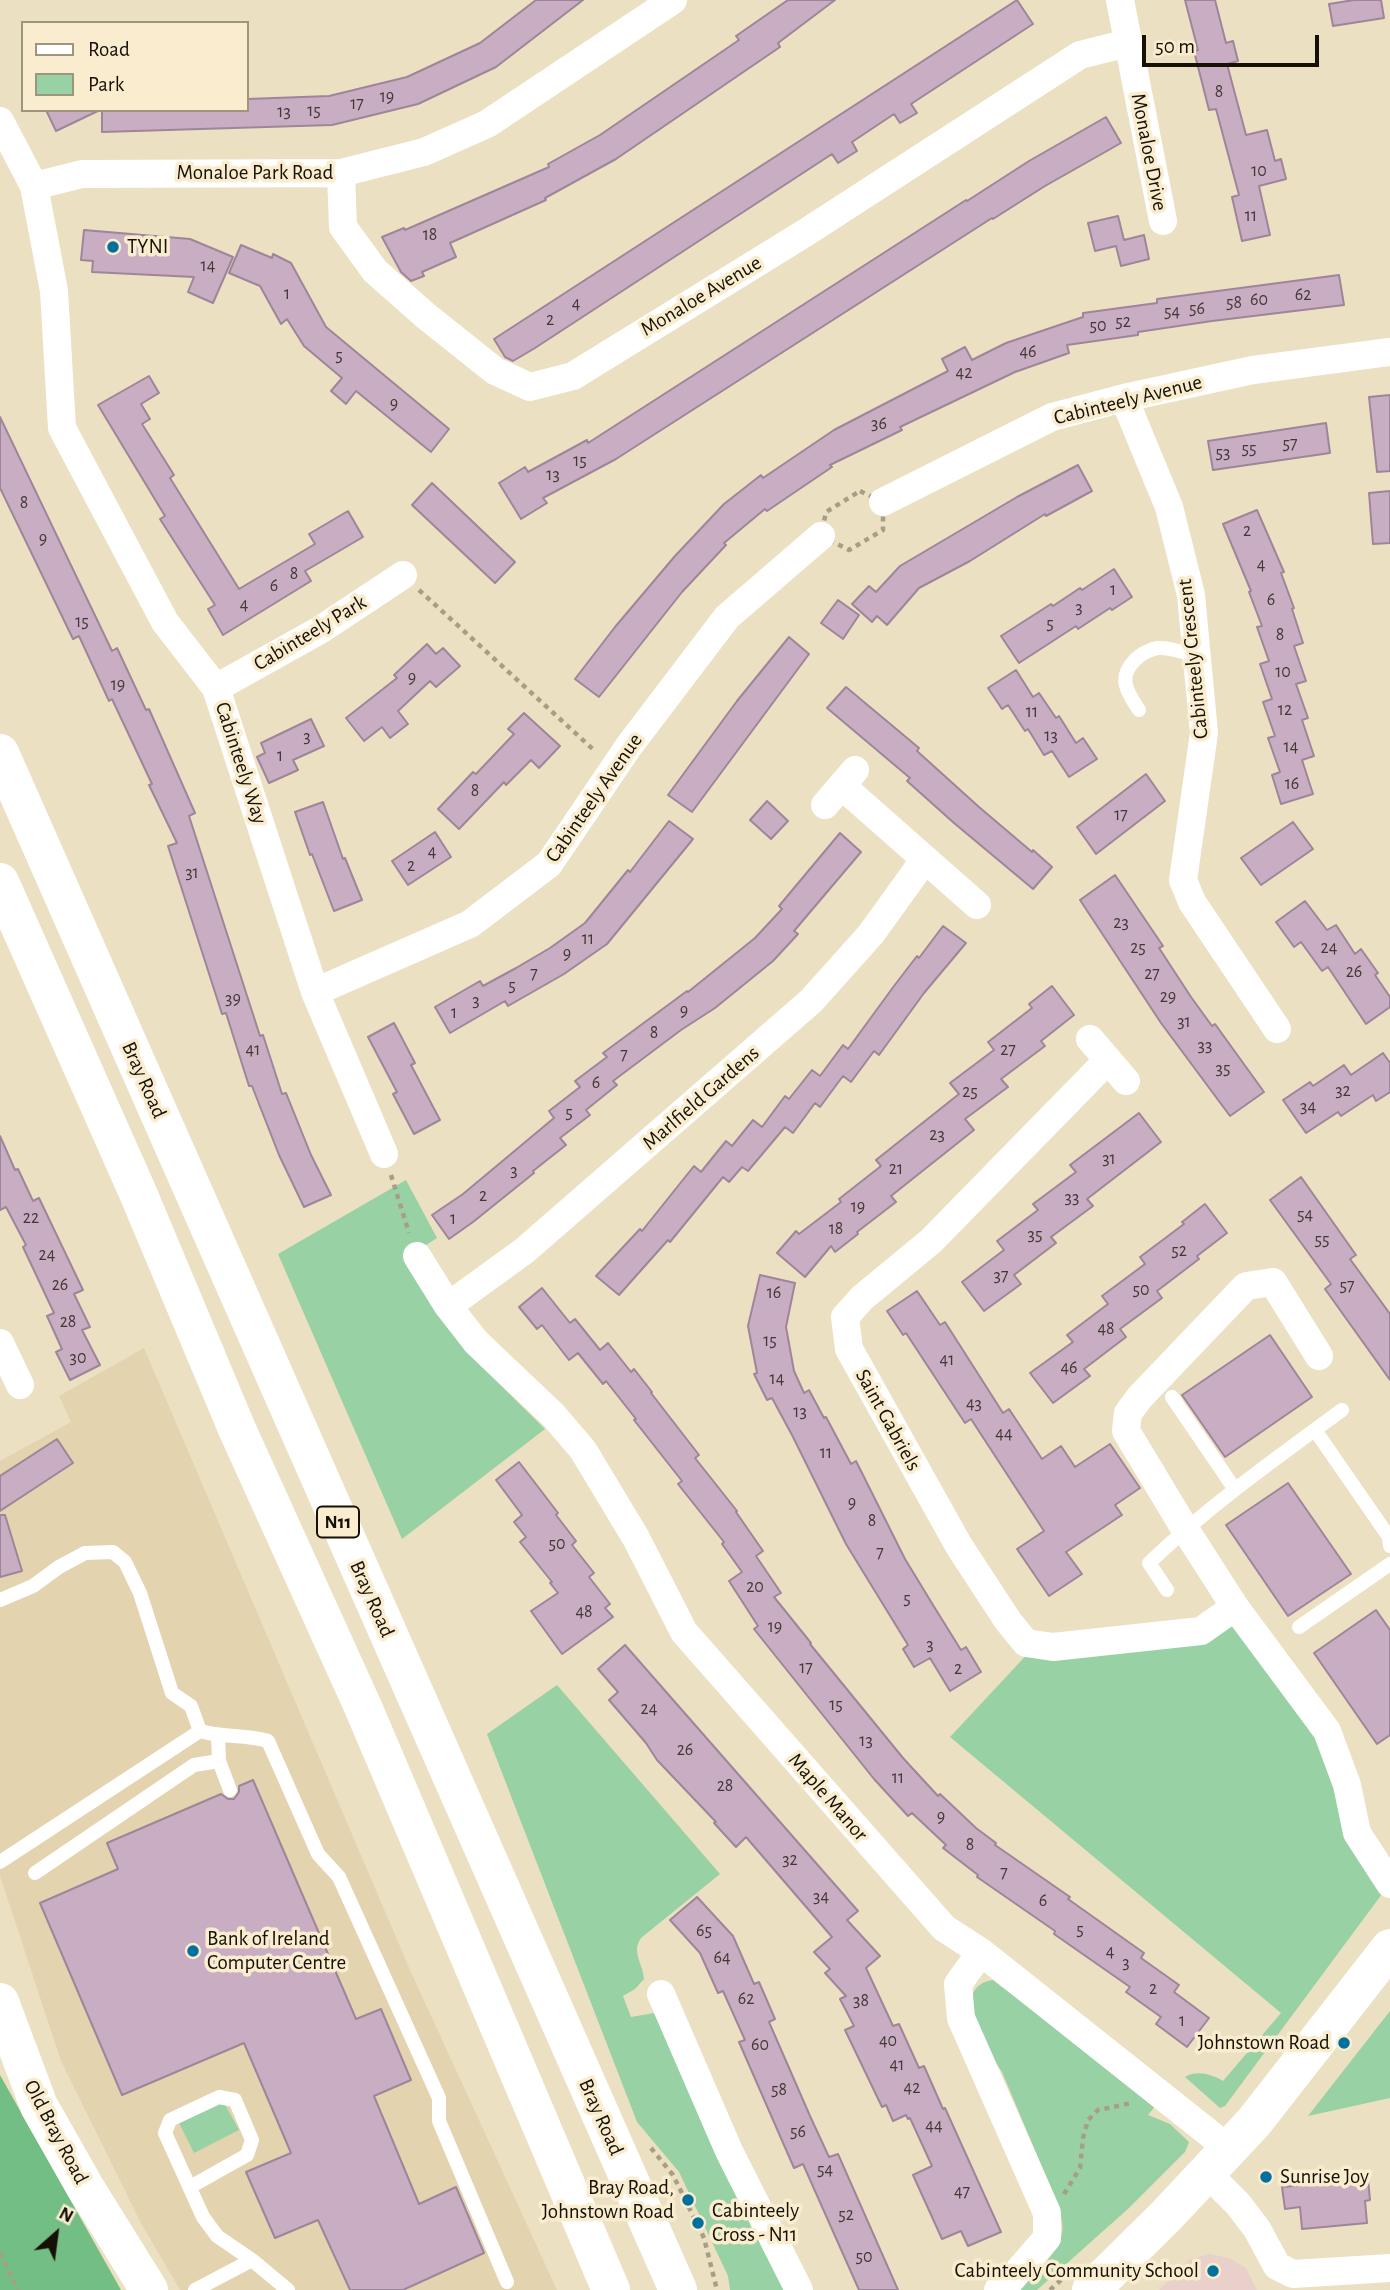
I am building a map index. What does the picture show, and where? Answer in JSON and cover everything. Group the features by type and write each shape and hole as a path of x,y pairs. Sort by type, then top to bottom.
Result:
{"main road":[{"name":"Bray Road","path":"0,753 678,2290"},
{"name":"N11","path":"0,881 138,1193 237,1429 363,1707 611,2290"},
{"path":"1091,2290 1254,2122 1390,1948"},
{"name":"Old Bray Road","path":"0,2002 39,2106 149,2290"}],"street":[{"name":"Monaloe Park Road","path":"34,186 82,174 341,173 424,152 487,124 673,0"},
{"name":"Monaloe Drive","path":"1120,0 1163,221"},
{"name":"Monaloe Avenue","path":"341,173 343,227 375,271 495,371 530,387 573,376 805,233 1080,55 1128,43"},
{"path":"0,121 34,186"},
{"name":"Cabinteely Way","path":"34,186 54,291 62,428 165,622 216,688 315,992 384,1154"},
{"name":"Cabinteely Avenue","path":"883,502 1052,417 1124,398 1253,370 1390,352"},
{"name":"Cabinteely Crescent","path":"1124,398 1169,507 1191,595 1204,733 1194,819 1183,880 1192,902 1277,1029"},
{"name":"Cabinteely Avenue","path":"315,992 470,924 549,864 614,768 727,617 821,536"},
{"name":"Cabinteely Park","path":"216,688 320,630 403,575"},
{"path":"841,787 978,905"},
{"name":"Marlfield Gardens","path":"448,1306 524,1251 811,1001 871,934 925,859"},
{"name":"Saint Gabriels","path":"1126,1081 1099,1049 931,1241 862,1298 845,1317 849,1349 959,1546 1008,1622 1026,1643 1053,1647 1201,1631 1235,1607"},
{"path":"417,1256 448,1306"},
{"path":"1319,1356 1273,1282 1246,1286 1140,1396 1128,1413 1126,1431 1235,1607 1327,1731 1347,1785 1357,1833 1390,1884"},
{"name":"Maple Manor","path":"448,1306 476,1342 554,1416 583,1450 636,1538 684,1632 944,1928 981,1952 1176,2107 1218,2161 1238,2204 1257,2229 1277,2266 1292,2282"},
{"path":"0,1343 20,1385"},
{"path":"981,1952 958,1984 961,2018 1047,2213 1048,2238 1017,2274 998,2290"},
{"path":"661,1994 729,2151 799,2290"},
{"path":"1292,2282 1390,2268"}],"lane":[{"path":"1139,710 1127,691 1124,676 1126,668 1139,655 1158,648 1197,656"},
{"path":"1172,1397 1234,1488"},
{"path":"1167,1590 1149,1563 1234,1488 1342,1410"},
{"path":"1315,1430 1389,1537 1390,1546"},
{"path":"0,1600 33,1586 59,1567 85,1553 113,1552 125,1562 140,1593 172,1693 191,1706 200,1731"},
{"path":"1299,1627 1390,1564"},
{"path":"0,1862 200,1731 218,1736 251,1736 268,1741 318,1854 339,1877 439,2098 439,2121 508,2281"},
{"path":"218,1736 219,1761 230,1790"},
{"path":"35,1873 194,1765 219,1761"},
{"path":"190,2187 247,2155 252,2140 235,2100 219,2097 170,2120 165,2133 203,2217 217,2236 288,2290"},
{"path":"195,2290 252,2260"}],"path":[{"path":"860,491 883,502 883,530 849,550 821,536 826,512 860,491"},
{"path":"403,575 614,768"},
{"path":"384,1154 417,1256"},
{"path":"1047,2213 1068,2190 1080,2168 1088,2120 1098,2110 1134,2103 1164,2114 1176,2107"},
{"path":"649,2145 673,2175 704,2238 716,2289"},
{"path":"0,2253 18,2290"}],"shaded area":[{"path":"144,1348 410,1970 557,2290 180,2290 141,2223 61,2061 0,1876 0,1461 71,1422 59,1396"},
{"name":"Cabinteely Community School","path":"1209,2254 1229,2258 1246,2268 1257,2290 1159,2290 1190,2259"}],"green space":[{"path":"406,1180 437,1238 409,1256 476,1361 545,1429 402,1539 278,1254"},
{"path":"1236,1626 1328,1757 1382,1894 1225,2106 1220,2108 1185,2077 1204,2074 1223,2081 1281,2013 950,1737 1033,1648"},
{"path":"557,1685 720,1874 641,1938 637,1953 644,1979 635,1989 623,1996 631,2017 654,2013 790,2290 730,2290 728,2276 679,2172 637,2122 487,1734"},
{"path":"993,1980 1156,2105 1148,2115 1170,2124 1189,2142 1185,2152 1129,2208 1037,2290 1017,2290 1056,2249 1062,2233 1062,2222 1058,2205 1002,2072 967,2019 976,1989"},
{"path":"1390,2011 1390,2098 1308,2116"},
{"path":"0,2075 121,2290 0,2290"},
{"path":"223,2101 239,2130 194,2153 179,2123"}],"building":[{"path":"536,0 583,0 496,67 418,104 332,125 102,132 102,112 248,112 248,99 329,96 407,77 480,43"},
{"path":"788,0 835,0 778,43 780,47 616,159 545,198 546,200 450,243 456,257 422,272 424,276 411,281 401,272 382,237 404,228 405,230 549,167 548,164 600,135 739,40 736,36"},
{"path":"1017,0 1033,24 911,104 917,113 900,123 894,114 852,142 857,151 838,163 832,154 535,348 513,361 505,357 494,339"},
{"path":"1185,0 1215,0 1226,43 1233,41 1238,61 1227,64 1246,135 1267,130 1275,161 1281,159 1286,179 1259,186 1270,235 1242,241 1232,197 1239,195 1216,109 1209,110"},
{"path":"1381,0 1384,18 1333,26 1329,4"},
{"path":"47,112 96,112 56,131"},
{"path":"1106,117 1121,143 992,218 616,459 543,498 547,503 521,519 499,483 525,467 528,472 587,440 588,443 966,200"},
{"path":"1118,216 1124,240 1144,235 1149,259 1121,266 1116,246 1095,251 1088,223"},
{"path":"84,230 190,239 233,257 213,303 188,292 194,277 92,272 93,261 81,260"},
{"path":"241,245 272,258 273,254 291,263 326,327 449,429 431,452 356,391 346,404 331,391 342,378 304,346 287,319 281,324 260,286 229,273"},
{"path":"1339,275 1344,305 1212,321 1067,345 1069,353 1015,372 900,427 902,430 830,465 832,467 767,511 765,509 724,543 726,545 682,592 599,697 575,679 675,556 724,504 761,475 763,478 834,430 948,371 942,359 965,347 972,360 1006,343 1083,317 1083,313 1157,303 1157,299"},
{"path":"149,376 159,393 141,404 150,419 142,424 174,475 170,478 239,589 315,544 309,534 348,511 363,537 305,571 311,581 223,635 208,609 215,605 160,519 165,516 98,405"},
{"path":"1390,395 1390,471 1377,472 1369,397"},
{"path":"0,417 112,651 117,648 146,710 149,709 195,813 189,816 260,1036 263,1035 282,1094 286,1093 311,1155 331,1195 304,1207 279,1155 252,1086 249,1086 226,1013 222,1014 168,846 177,843 112,699 109,701 79,636 73,639 0,488"},
{"path":"1326,423 1330,453 1213,470 1208,441"},
{"path":"1078,465 1092,491 1046,516 1045,514 970,561 919,588 887,625 877,616 872,622 852,604 869,586 876,592 900,566 1017,497"},
{"path":"432,483 515,562 495,583 412,505"},
{"path":"1390,491 1390,543 1373,544 1369,493"},
{"path":"1257,510 1284,572 1281,573 1303,643 1294,646 1306,681 1296,684 1308,718 1302,720 1314,756 1302,760 1313,794 1281,804 1272,775 1280,772 1268,738 1275,736 1263,702 1272,699 1260,664 1269,661 1257,627 1262,626 1249,592 1251,591 1223,524"},
{"path":"1114,569 1132,597 1078,629 1076,626 1019,663 1001,636"},
{"path":"838,600 859,615 843,639 821,623"},
{"path":"789,637 809,654 692,812 668,795 737,701"},
{"path":"427,644 436,654 443,648 460,666 436,687 430,681 398,711 408,724 390,738 382,727 364,741 346,718 397,678 394,675"},
{"path":"1016,670 1033,697 1039,693 1056,718 1059,716 1076,743 1083,738 1097,759 1069,777 1052,751 1044,755 1028,729 1025,731 1008,705 1002,709 988,688"},
{"path":"846,687 919,748 917,751 979,807 1052,867 1033,889 954,823 907,781 910,778 827,708"},
{"path":"524,713 560,746 539,768 531,760 506,785 504,782 459,829 438,809 514,734 508,729"},
{"path":"311,719 324,746 293,760 298,770 269,783 257,757 265,753 261,743"},
{"path":"1146,774 1165,801 1096,854 1077,827"},
{"path":"767,801 788,821 771,839 750,820"},
{"path":"323,802 343,859 345,858 362,900 334,911 295,812"},
{"path":"669,821 693,839 607,944 564,974 508,1006 505,1001 450,1033 435,1007 480,981 483,986 516,968 585,923 628,870 630,872"},
{"path":"1293,822 1313,849 1261,885 1241,858"},
{"path":"435,832 451,857 408,885 392,861"},
{"path":"840,833 861,852 794,931 798,934 773,961 715,1008 613,1081 617,1085 586,1110 590,1115 560,1138 566,1145 449,1239 432,1215 463,1194 554,1118 549,1111 580,1087 575,1081 607,1057 603,1053 688,992 755,938 782,909 779,906"},
{"path":"1115,875 1163,946 1159,948 1191,997 1212,1026 1215,1024 1264,1092 1230,1116 1161,1023 1080,900"},
{"path":"1305,901 1327,930 1336,925 1355,954 1361,949 1378,973 1375,975 1390,997 1390,1007 1366,1024 1328,967 1322,971 1301,942 1294,947 1276,922"},
{"path":"943,926 966,943 924,993 879,1055 874,1051 851,1082 843,1076 820,1107 815,1103 793,1133 785,1127 748,1171 742,1167 729,1182 723,1177 670,1242 668,1240 619,1295 596,1276 640,1229 642,1231 694,1166 701,1172 726,1141 732,1146 753,1120 762,1127 785,1096 789,1099 812,1070 820,1076 843,1045 848,1049 917,956 919,958"},
{"path":"1052,986 1074,1015 1041,1041 1045,1046 1001,1079 1008,1087 965,1119 974,1130 891,1196 896,1202 857,1232 858,1234 835,1252 831,1246 805,1277 777,1253 796,1231 799,1234 841,1202 839,1199 881,1166 876,1160 959,1094 950,1083 994,1050 988,1042 1032,1008 1029,1004"},
{"path":"394,1023 415,1063 411,1065 440,1120 414,1134 393,1094 397,1092 368,1037"},
{"path":"1383,1053 1390,1063 1390,1092 1376,1101 1373,1095 1341,1116 1338,1112 1306,1133 1283,1100 1310,1082 1313,1086 1344,1065 1351,1075"},
{"path":"1139,1113 1161,1142 1087,1199 1093,1206 1051,1237 1056,1243 1014,1275 1021,1284 984,1311 962,1282 1004,1250 997,1241 1038,1210 1033,1204 1076,1172 1070,1165"},
{"path":"0,1136 33,1201 39,1198 83,1290 74,1294 90,1327 82,1330 100,1365 70,1380 56,1352 62,1349 47,1316 54,1313 23,1247 26,1245 6,1207 0,1210"},
{"path":"1301,1177 1356,1255 1350,1259 1390,1314 1390,1380 1325,1289 1331,1284 1270,1200"},
{"path":"1205,1204 1227,1233 1197,1256 1199,1259 1157,1291 1162,1298 1120,1329 1126,1337 1084,1369 1090,1376 1053,1403 1030,1373 1073,1342 1067,1335 1108,1304 1102,1296 1145,1264 1140,1257 1184,1224 1182,1222"},
{"path":"760,1275 795,1283 786,1327 794,1371 804,1393 809,1390 851,1464 856,1461 905,1559 961,1650 966,1647 981,1672 950,1691 930,1658 914,1667 903,1649 908,1645 846,1544 772,1398 767,1400 754,1374 757,1373 748,1326"},
{"path":"542,1288 570,1323 575,1319 600,1350 608,1343 631,1372 634,1369 652,1392 699,1455 695,1458 737,1511 763,1551 756,1556 781,1593 774,1597 903,1758 938,1796 940,1794 996,1843 995,1845 1144,1953 1141,1958 1179,1985 1174,1992 1209,2018 1187,2047 1156,2024 1161,2017 1126,1992 1130,1987 977,1877 978,1875 943,1848 946,1845 912,1813 908,1816 874,1779 754,1629 758,1626 729,1581 742,1572 722,1544 724,1542 678,1484 682,1481 634,1420 636,1419 606,1381 603,1384 578,1353 569,1360 542,1325 537,1329 519,1307"},
{"path":"917,1291 940,1325 945,1322 1003,1413 1009,1409 1042,1459 1061,1446 1075,1467 1110,1444 1140,1488 1115,1505 1122,1515 1066,1552 1082,1574 1049,1596 1017,1549 1044,1531 971,1419 965,1423 906,1333 903,1335 887,1311"},
{"path":"1270,1335 1312,1397 1225,1457 1182,1395"},
{"path":"57,1439 73,1463 0,1511 0,1476"},
{"path":"519,1462 576,1541 572,1545 594,1573 589,1577 610,1604 605,1608 613,1617 562,1654 531,1611 558,1593 520,1542 526,1537 514,1522 522,1515 496,1480"},
{"path":"1288,1483 1351,1574 1288,1616 1226,1525"},
{"path":"0,1515 5,1515 22,1571 0,1577"},
{"path":"1376,1610 1390,1630 1390,1735 1377,1744 1314,1653"},
{"path":"625,1645 858,1911 847,1920 880,1956 866,1968 893,2026 899,2024 919,2068 924,2066 1001,2232 968,2246 961,2231 942,2239 913,2175 932,2166 910,2118 906,2115 893,2121 886,2105 882,2107 845,2030 854,2026 840,1999 846,1996 825,1973 830,1969 814,1952 832,1937 746,1837 736,1847 657,1760 609,1700 618,1692 598,1669"},
{"path":"253,1780 356,2019 381,2009 411,2080 374,2096 419,2204 456,2187 484,2253 403,2290 350,2290 318,2220 275,2238 246,2172 291,2153 244,2043 122,2095 40,1903 118,1869 107,1843 221,1794 228,1799 234,1799 239,1792 239,1786"},
{"path":"697,1897 733,1936 754,1984 759,1982 775,2019 769,2022 810,2116 829,2157 838,2154 898,2290 859,2290 803,2164 794,2168 739,2042 745,2040 723,1991 718,1993 700,1953 670,1920"},
{"path":"1368,2179 1370,2200 1365,2201 1367,2223 1302,2229 1300,2207 1285,2209 1282,2187"}],"place":[{"name":"TYNI","path":"113,247"},
{"name":"Bank of Ireland Computer Centre","path":"193,1951"},
{"name":"Johnstown Road","path":"1344,2043"},
{"name":"Sunrise Joy","path":"1266,2177"},
{"name":"Bray Road, Johnstown Road","path":"688,2200"},
{"name":"Cabinteely Cross - N11","path":"698,2223"},
{"name":"Cabinteely Community School","path":"1213,2271"}]}
